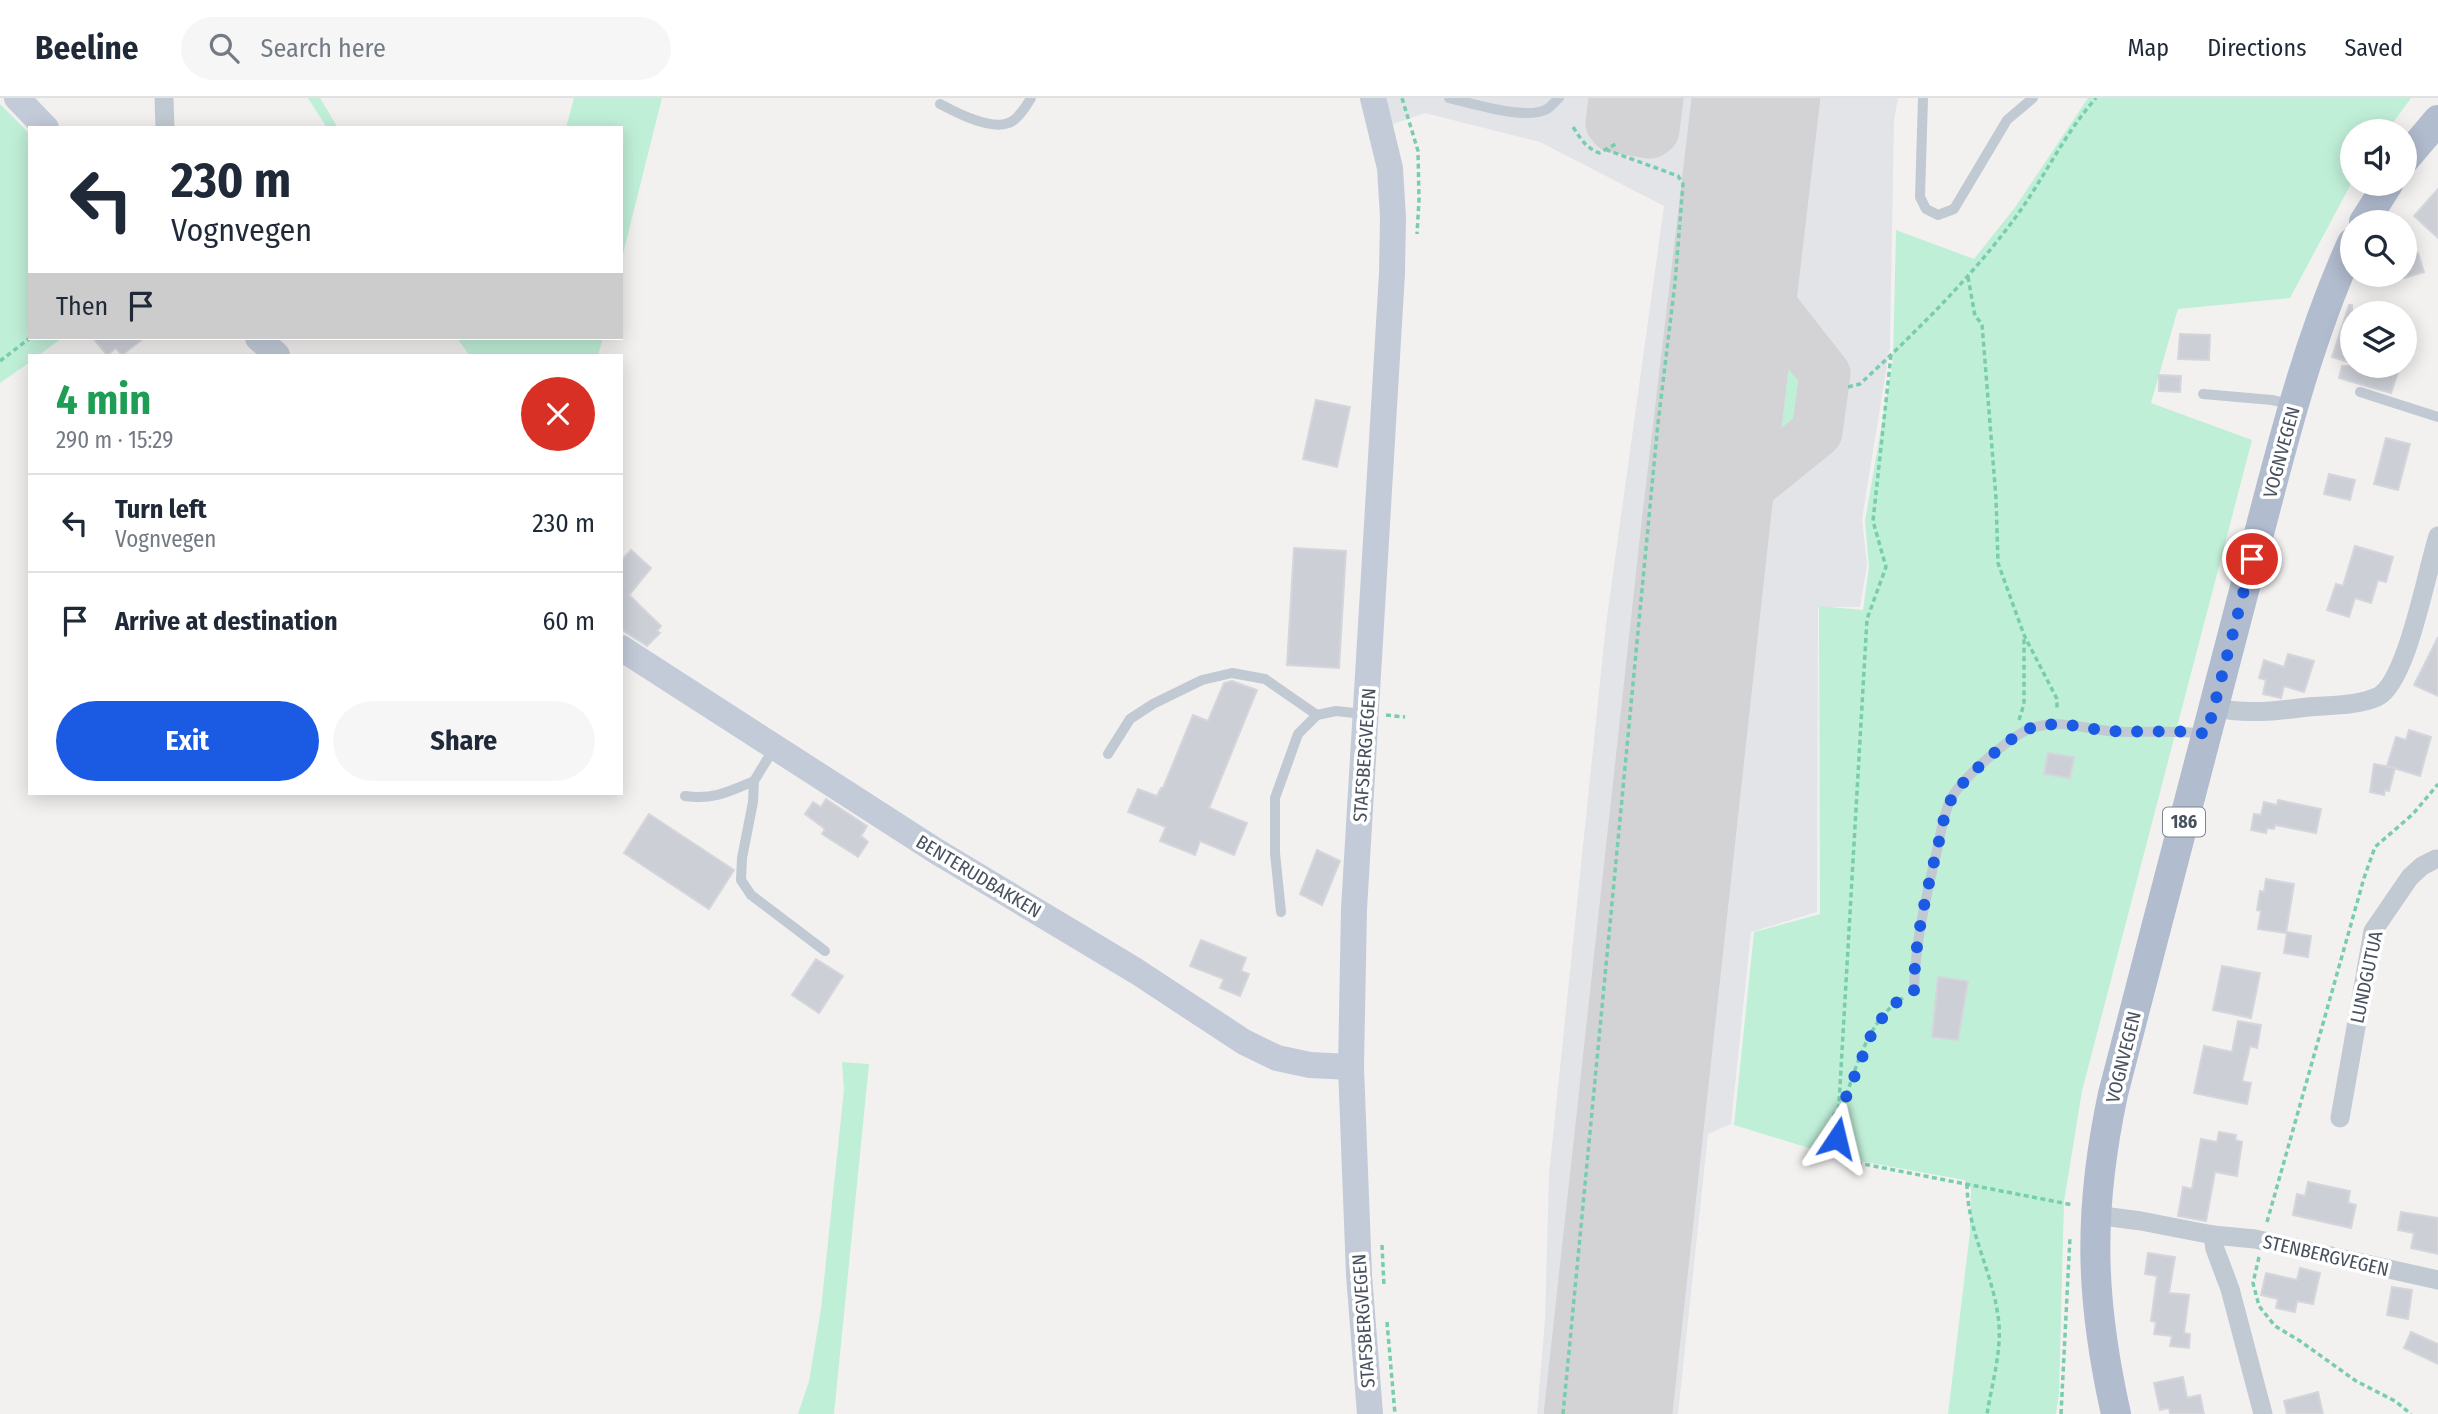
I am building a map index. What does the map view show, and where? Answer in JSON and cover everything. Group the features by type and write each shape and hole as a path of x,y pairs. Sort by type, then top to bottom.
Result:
{"main road":[{"path":"17,98 44,126"},
{"name":"STAFSBERGVEGEN","path":"1370,1414 1359,1275 1350,1067 1354,909 1393,217 1390,168 1373,98"},
{"path":"2417,145 2438,120"},
{"name":"VOGNVEGEN","path":"2116,1414 2106,1371 2094,1269 2083,1210 2294,405 2319,321 2340,271"},
{"path":"260,340 276,354"},
{"name":"BENTERUDBAKKEN","path":"623,649 936,851 1136,971 1244,1042 1277,1058 1310,1065 1350,1067"}],"street":[{"path":"164,98 165,126"},
{"path":"2210,720 2232,712 2274,711 2353,703 2383,693 2393,682 2408,646 2438,536"},
{"name":"LUNDGUTUA","path":"2340,1118 2373,931 2410,877 2437,856"},
{"name":"STENBERGVEGEN","path":"2083,1210 2213,1236 2262,1241 2438,1280"},
{"path":"2213,1236 2263,1414"}],"lane":[{"path":"940,104 979,121 1005,124 1014,120 1031,98"},
{"path":"1450,98 1495,110 1532,112 1546,110 1559,98"},
{"path":"1923,98 1920,197 1926,209 1937,215 1954,209 2007,120 2033,98"},
{"path":"2360,392 2438,416"},
{"path":"2203,394 2272,400 2294,405"},
{"path":"1108,754 1130,719 1153,704 1202,680 1232,673 1265,679 1317,715"},
{"path":"1281,912 1275,853 1275,798 1298,734 1317,715 1336,711 1367,714"},
{"path":"1914,991 1917,946 1924,903 1946,812 1959,787 2018,733 2033,727 2056,723 2109,731 2184,731 2210,720"},
{"path":"776,747 754,781 741,880 751,895 825,951"},
{"path":"685,796 705,799 754,781"}],"path":[{"path":"1402,98 1418,151 1417,236"},
{"path":"1848,387 1860,384 1968,277 2019,213 2070,132 2096,98"},
{"path":"1573,127 1589,149 1599,153 1616,144"},
{"path":"1563,1414 1683,184 1678,176 1606,150"},
{"path":"1968,277 1975,316 1982,324 1994,471 1998,563 2024,635 2057,699 2056,723"},
{"path":"0,361 28,340"},
{"path":"1891,355 1872,521 1886,567 1867,619 1837,1138 1848,1161 2083,1210"},
{"path":"2018,733 2024,704 2024,635"},
{"path":"2411,1414 2395,1401 2356,1381 2269,1320 2259,1306 2253,1283 2262,1241 2367,867 2375,847 2413,814 2438,783"},
{"path":"1838,1117 1874,1028 1894,1004 1914,991"},
{"path":"1967,1184 1971,1224 1988,1267 1999,1319 1987,1414"},
{"path":"1382,1245 1385,1298"},
{"path":"1386,1311 1395,1414"}],"shaded area":[{"path":"1383,98 1898,98 1894,120 1890,347 1862,519 1867,565 1860,607 1818,607 1817,912 1751,932 1731,1124 1708,1134 1678,1414 1537,1414 1545,1320 1549,1174 1606,624 1664,206 1540,142 1425,113 1390,125"}],"green space":[{"path":"308,98 320,98 337,126 326,126"},
{"path":"574,98 662,98 623,254 623,126 567,126"},
{"path":"2088,98 2411,98 2396,119 2340,119 2340,196 2345,196 2290,298 2178,309 2151,403 2252,440 2082,1091 2064,1202 2059,1393 2056,1414 1948,1414 1970,1232 1971,1188 1964,1180 1838,1157 1734,1125 1754,932 1820,914 1819,606 1863,610 1869,567 1865,521 1893,360 1896,230 1974,259 2016,206"},
{"path":"0,104 28,132 28,340 59,340 40,354 28,354 28,363 0,383"},
{"path":"1747,290 1811,368 1803,432 1722,498"},
{"path":"458,340 602,340 598,354 468,354"},
{"path":"842,1062 869,1064 834,1414 798,1414 809,1381 821,1309 844,1089"}],"building":[{"path":"2438,189 2438,238 2417,219 2417,213"},
{"path":"2417,253 2424,272 2417,274"},
{"path":"2340,333 2340,359 2332,357"},
{"path":"2180,334 2210,335 2209,360 2178,359"},
{"path":"95,340 141,340 123,354 116,348 106,354"},
{"path":"2340,374 2340,378 2396,378 2391,393 2339,378"},
{"path":"2159,375 2181,376 2180,392 2159,391"},
{"path":"1316,400 1350,407 1337,467 1303,459"},
{"path":"2386,438 2410,444 2398,490 2374,484"},
{"path":"2329,474 2355,480 2350,500 2324,494"},
{"path":"2355,546 2393,557 2386,582 2378,580 2371,603 2355,598 2349,617 2327,610 2336,584 2343,586"},
{"path":"1294,548 1346,551 1339,668 1287,665"},
{"path":"631,550 651,568 629,595 661,626 657,631 660,633 647,646 623,630 623,559"},
{"path":"2438,637 2438,696 2414,685"},
{"path":"2288,654 2314,661 2304,692 2284,686 2281,698 2263,694 2266,680 2259,678 2264,660 2284,667"},
{"path":"1232,681 1257,690 1209,808 1247,823 1234,855 1200,841 1195,855 1160,841 1166,827 1128,812 1138,789 1157,796 1163,788 1193,715 1208,721 1224,683"},
{"path":"2409,730 2431,737 2420,776 2387,766 2396,737 2406,740"},
{"path":"2048,753 2074,757 2070,778 2044,774"},
{"path":"2374,764 2395,768 2389,791 2385,790 2384,795 2370,792"},
{"path":"826,799 867,826 861,836 868,842 858,857 822,834 825,829 805,814 813,802 821,807"},
{"path":"2278,800 2321,809 2316,833 2275,825 2274,829 2267,828 2266,833 2251,830 2254,814 2261,815 2264,802 2277,805"},
{"path":"649,814 734,870 709,909 624,853"},
{"path":"1317,850 1340,861 1322,905 1300,894"},
{"path":"2266,879 2294,884 2286,933 2258,929 2260,891 2264,892"},
{"path":"2287,932 2311,936 2308,957 2284,953"},
{"path":"1201,940 1246,958 1241,971 1249,974 1240,996 1220,988 1224,979 1190,966"},
{"path":"816,959 843,976 819,1013 792,995"},
{"path":"2222,966 2260,973 2251,1018 2213,1010"},
{"path":"1938,977 1968,981 1958,1040 1932,1037"},
{"path":"2238,1021 2261,1025 2257,1048 2250,1046 2242,1081 2251,1083 2247,1104 2194,1093 2204,1046 2232,1052"},
{"path":"2219,1132 2236,1135 2235,1140 2242,1142 2237,1176 2215,1172 2206,1221 2178,1216 2183,1187 2192,1189 2201,1139 2217,1142"},
{"path":"2308,1182 2350,1191 2348,1203 2356,1205 2351,1228 2293,1215 2297,1194 2305,1196"},
{"path":"2401,1212 2438,1218 2438,1254 2411,1248 2414,1233 2398,1230"},
{"path":"2148,1253 2175,1257 2169,1293 2189,1295 2184,1333 2190,1334 2189,1348 2170,1346 2172,1336 2154,1334 2156,1322 2151,1321 2157,1276 2145,1274"},
{"path":"2300,1268 2320,1273 2313,1304 2297,1301 2295,1312 2276,1308 2278,1299 2261,1295 2266,1273 2297,1280"},
{"path":"2392,1287 2412,1290 2408,1319 2387,1315"},
{"path":"2411,1332 2438,1344 2438,1364 2404,1348"},
{"path":"2183,1377 2187,1398 2200,1395 2204,1414 2170,1414 2169,1408 2160,1410 2154,1383"},
{"path":"2318,1392 2323,1414 2287,1414 2284,1401"}],"taxiway":[{"path":"1614,98 1611,123 1614,127 1650,133 1654,130 1658,98"},
{"path":"1706,522 1817,432 1825,374 1737,262"}],"runway":[{"path":"1608,1414 1706,522 1756,98"}],"route":[{"path":"1837,1138 1838,1117 1874,1028 1894,1004 1914,991 1917,946 1924,903 1946,812 1959,787 2018,733 2033,727 2056,723 2109,731 2184,731 2207,734 2252,559"}]}
